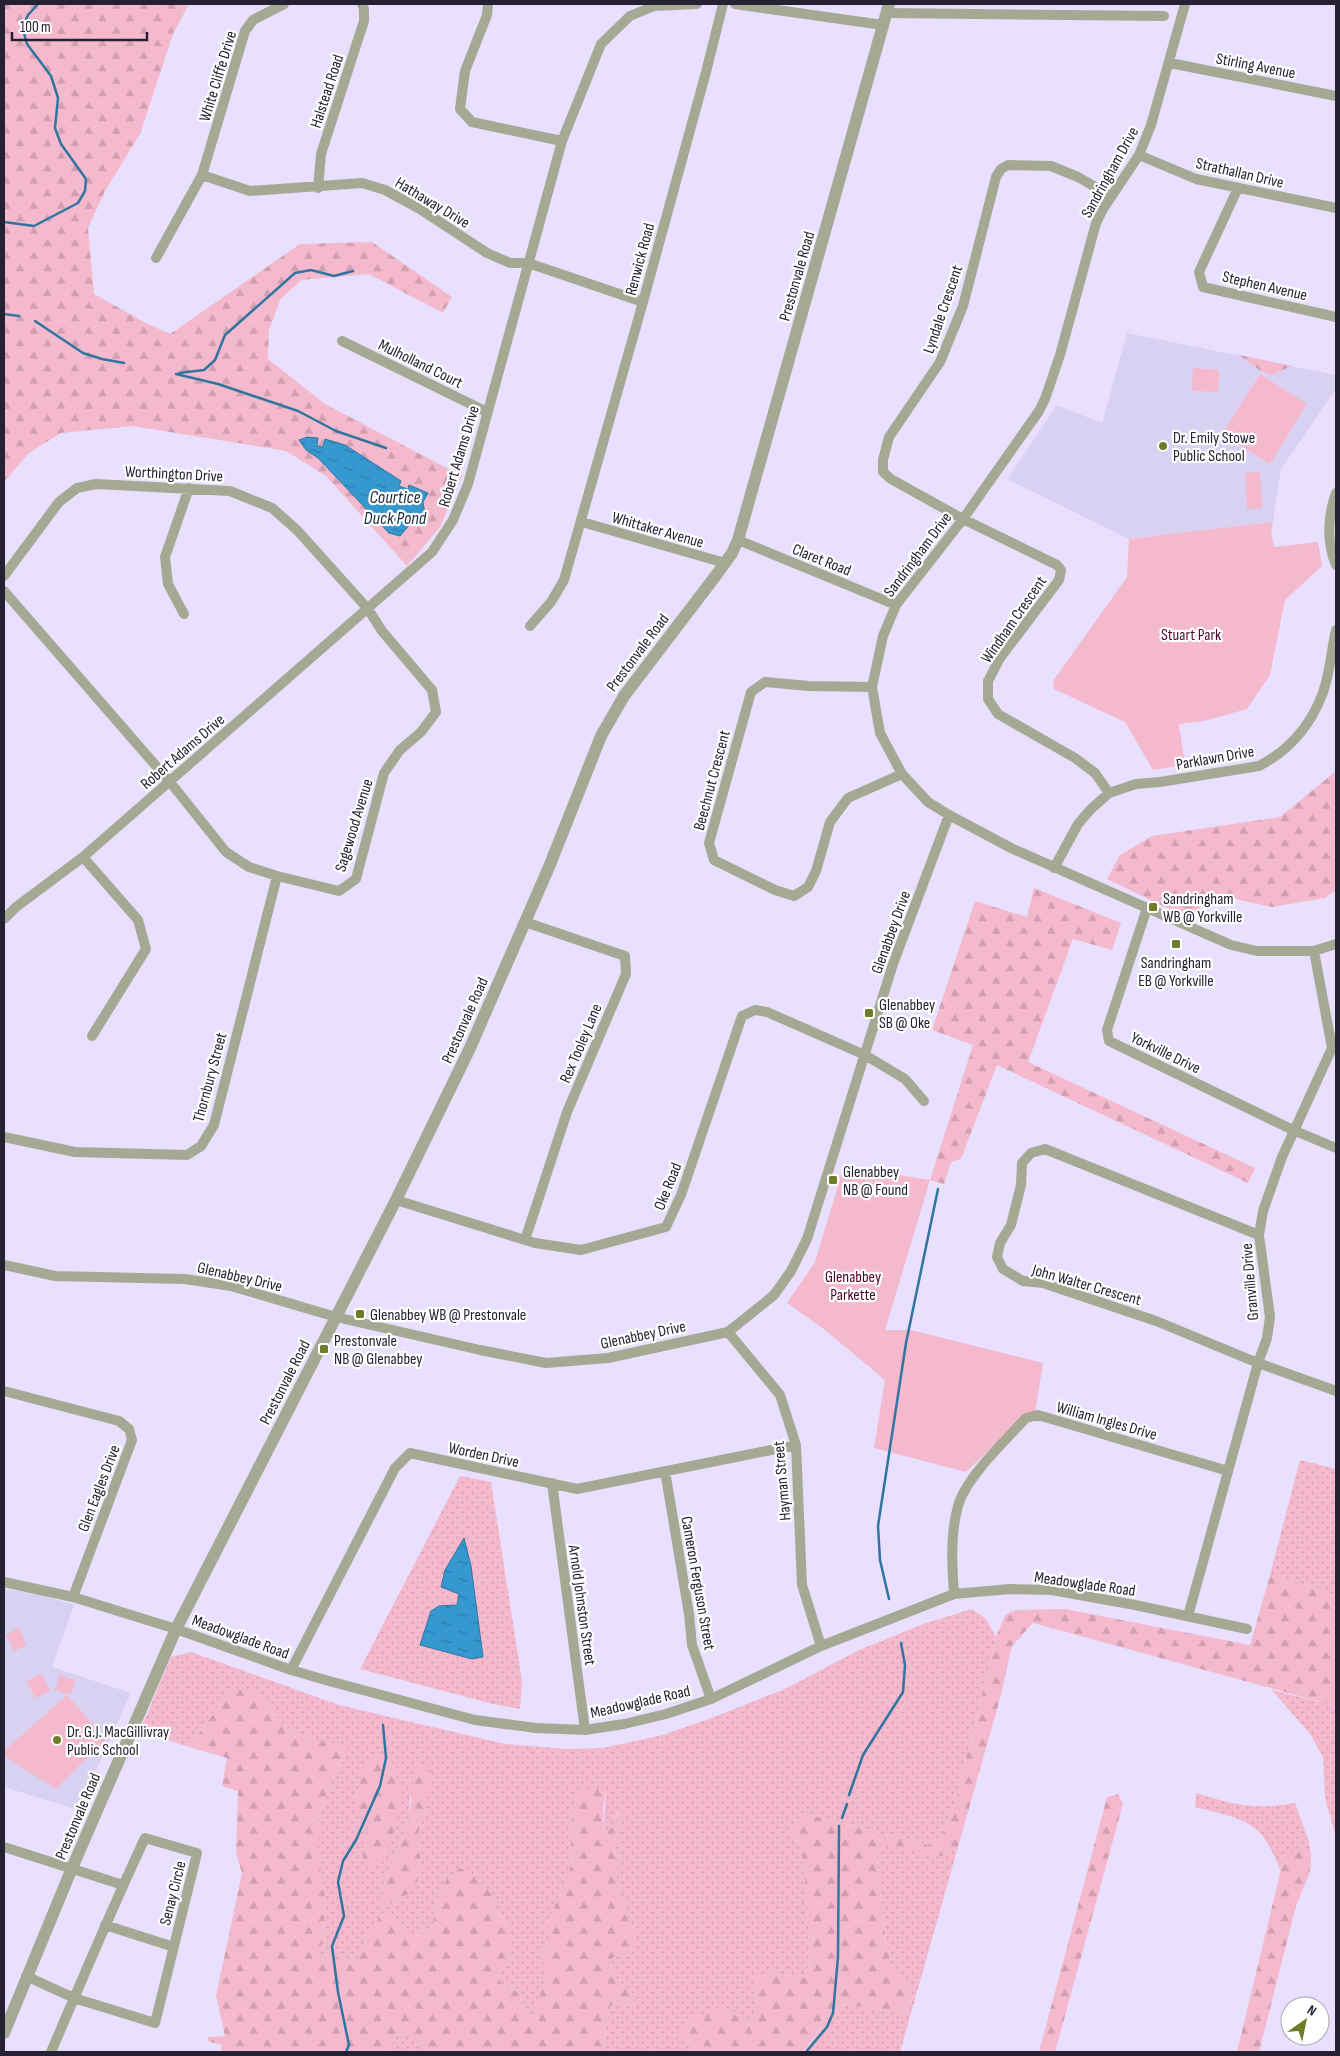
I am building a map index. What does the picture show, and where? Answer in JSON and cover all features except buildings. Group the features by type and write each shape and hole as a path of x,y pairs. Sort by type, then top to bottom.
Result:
{"street":[{"name":"White Cliffe Drive","path":"156,258 202,175 245,32 253,20 284,4"},
{"name":"Halstead Road","path":"318,188 321,154 364,21 364,8 362,4"},
{"path":"488,4 487,15 465,71 460,109 472,122 562,142"},
{"name":"Robert Adams Drive","path":"4,919 16,907 83,857 432,552 453,520 468,484 562,142 601,44 630,16 654,6 696,4"},
{"name":"Renwick Road","path":"530,626 558,592 564,580 582,522 723,4"},
{"path":"735,4 883,25"},
{"name":"Sandringham Drive","path":"1185,4 1151,126 1139,155 1111,196 1096,223 1060,355 1045,399 1039,411 963,519 896,605 883,636 872,687 880,733 902,774 928,802 949,815 1013,849 1054,868 1231,945 1256,951 1314,951 1336,944"},
{"path":"888,8 1164,16"},
{"name":"Prestonvale Road","path":"4,2033 26,1976 176,1629 396,1200 470,1048 525,922 592,758 613,713 634,682 725,563 738,540 888,8"},
{"name":"Stirling Avenue","path":"1170,62 1336,96"},
{"name":"Strathallan Drive","path":"1139,155 1196,179 1336,208"},
{"name":"Lyndale Crescent","path":"963,519 891,479 883,472 883,460 889,437 944,354 963,306 996,177 1001,169 1008,165 1051,166 1078,177 1111,196"},
{"name":"Hathaway Drive","path":"202,175 250,192 362,184 385,190 420,209 487,253 510,262 528,263 643,302"},
{"name":"Stephen Avenue","path":"1238,188 1199,272 1203,287 1336,317"},
{"name":"Mulholland Court","path":"342,341 487,412"},
{"name":"Worthington Drive","path":"4,576 59,502 77,488 96,484 230,491 272,508 297,530 368,608"},
{"path":"184,614 168,584 165,557 189,488"},
{"path":"1336,492 1332,503 1329,528 1332,552 1336,564"},
{"name":"Windham Crescent","path":"963,519 1057,565 1060,570 1059,580 1000,658 988,681 988,700 998,714 1075,758 1095,773 1109,793"},
{"name":"Whittaker Avenue","path":"582,522 725,563"},
{"name":"Claret Road","path":"738,540 896,605"},
{"name":"Sagewood Avenue","path":"4,591 170,782 226,852 249,867 339,891 356,879 384,773 400,750 421,732 436,712 432,690 382,631 368,608"},
{"name":"Parklawn Drive","path":"1054,868 1078,824 1109,793 1136,784 1259,766 1288,747 1302,731 1323,694 1336,630"},
{"name":"Beechnut Crescent","path":"872,687 809,686 765,682 751,692 709,843 714,860 775,890 794,896 808,887 816,871 830,822 848,798 902,774"},
{"name":"Glenabbey Drive","path":"4,1265 55,1276 185,1279 222,1285 336,1317 546,1363 608,1358 728,1332 774,1295 791,1271 807,1239 893,964 949,815"},
{"path":"83,857 138,920 146,949 92,1036"},
{"name":"Thornbury Street","path":"4,1137 75,1152 188,1154 202,1146 214,1126 278,876"},
{"name":"Yorkville Drive","path":"1147,908 1107,1030 1109,1041 1294,1130 1336,1148"},
{"name":"Rex Tooley Lane","path":"525,922 625,956 626,974 567,1112 525,1240"},
{"name":"Granville Drive","path":"1188,1616 1258,1363 1267,1338 1270,1317 1260,1235 1263,1211 1294,1130 1332,1048 1314,951"},
{"name":"Oke Road","path":"396,1200 525,1240 581,1250 666,1227 681,1195 742,1016 755,1010 767,1012 865,1055"},
{"path":"865,1055 905,1079 924,1101"},
{"name":"John Walter Crescent","path":"1258,1363 1156,1320 1043,1283 1023,1281 1003,1269 997,1257 1000,1243 1011,1225 1021,1185 1022,1163 1031,1153 1045,1149 1260,1235"},
{"name":"Hayman Street","path":"728,1332 780,1395 796,1444 802,1585 821,1646"},
{"path":"1258,1363 1336,1391"},
{"name":"Glen Eagles Drive","path":"4,1391 119,1421 129,1429 132,1440 73,1596"},
{"name":"William Ingles Drive","path":"954,1594 951,1547 958,1504 976,1473 1026,1418 1038,1415 1228,1471"},
{"name":"Worden Drive","path":"290,1670 395,1468 410,1453 577,1489 796,1444"},
{"name":"Cameron Ferguson Street","path":"665,1471 689,1614 692,1644 710,1699"},
{"name":"Arnold Johnston Street","path":"552,1483 585,1730"},
{"name":"Meadowglade Road","path":"4,1582 73,1596 176,1629 290,1670 475,1720 536,1728 585,1730 666,1714 710,1699 821,1646 954,1594 1010,1589 1052,1590 1135,1605 1247,1629"},
{"name":"Senay Circle","path":"26,1976 74,1998 155,2023 197,1853 145,1838 74,1998"},
{"path":"4,1847 123,1885"},
{"path":"105,1925 174,1947"},
{"path":"51,2052 74,1998"}],"shaded area":[{"name":"Dr. Emily Stowe Public School","path":"1127,333 1336,375 1336,389 1281,469 1273,522 1129,539 1007,479 1057,405 1102,423"},
{"name":"Dr. G.J. MacGillivray Public School","path":"4,1589 35,1593 74,1605 52,1667 131,1693 78,1810 4,1787"}],"green space":[{"path":"4,4 189,4 173,34 140,134 105,191 88,228 94,294 170,334 300,244 372,242 452,297 443,313 369,274 301,280 280,300 269,330 268,359 325,404 462,476 440,527 407,566 326,476 286,451 133,426 61,433 29,453 4,482"},
{"path":"1239,355 1292,366 1271,375 1258,369"},
{"path":"1193,368 1219,370 1218,392 1192,391"},
{"path":"1260,374 1307,404 1270,464 1222,434"},
{"path":"1260,472 1262,508 1247,509 1245,473"},
{"name":"Stuart Park","path":"1273,522 1271,532 1274,547 1318,542 1322,566 1285,600 1270,675 1247,709 1204,721 1179,724 1185,765 1153,770 1125,722 1054,689 1053,681 1127,577 1129,539"},
{"path":"1336,771 1336,890 1325,898 1272,907 1207,893 1194,921 1107,879 1120,855 1152,836 1280,817"},
{"path":"1034,888 1121,923 1112,950 1073,939 1028,1062 1255,1168 1248,1183 997,1065 961,1159 951,1162 944,1184 930,1180 973,1045 932,1030 975,901 1027,917"},
{"name":"Glenabbey Parkette","path":"844,1166 930,1180 885,1330 911,1330 1043,1363 1035,1413 1010,1429 966,1472 874,1448 885,1380 825,1330 787,1303 815,1262"},
{"path":"1300,1460 1336,1469 1336,1595 1270,1575"},
{"path":"460,1476 491,1482 522,1681 520,1709 493,1704 360,1669"},
{"path":"1270,1575 1336,1595 1336,1706 1033,1623 1012,1646 1000,1699 958,1847 948,1854 937,1857 878,1844 877,1857 883,1921 890,1962 912,1992 911,2014 843,2004 826,2019 806,2048 801,2052 699,2052 693,2045 674,2035 678,2029 691,2019 715,2011 733,2013 750,2026 758,2005 752,1987 753,1977 769,1972 804,1978 810,1961 806,1892 801,1847 790,1829 803,1813 928,1845 940,1838 955,1803 996,1637 1005,1615 1016,1610 1065,1609 1250,1645"},
{"path":"972,1609 986,1619 996,1637 955,1803 940,1838 928,1845 803,1813 790,1829 801,1847 806,1892 810,1961 804,1978 769,1972 752,1987 758,2005 750,2026 732,2012 674,2035 693,2045 699,2052 602,2052 610,2006 618,2001 629,2006 635,2003 635,1995 616,1979 613,1975 611,1964 613,1957 630,1955 634,1931 624,1911 627,1901 619,1885 617,1875 619,1856 614,1852 623,1811 618,1811 610,1831 603,1833 606,1789 577,1789 569,1833 573,1858 565,1887 557,1900 548,1924 548,1941 541,1955 548,1972 531,2022 518,1992 503,1986 498,1976 511,1957 507,1924 494,1908 492,1895 479,1879 460,1869 447,1878 435,1905 433,1925 415,1937 393,1915 368,1935 357,1962 321,1954 326,1903 316,1848 320,1813 331,1781 344,1759 310,1737 294,1733 277,1718 262,1695 230,1691 189,1747 140,1731 171,1657 191,1652 339,1705 505,1744 567,1749 603,1748 663,1735 709,1719 787,1688 859,1650 926,1623","holes":["360,1788 397,1818 384,1856 355,1800","410,1796 426,1807 417,1838 421,1863 409,1894 382,1908 384,1884 409,1819"]},
{"path":"19,1628 27,1645 14,1651 6,1635"},
{"path":"42,1674 50,1691 35,1698 27,1681"},
{"path":"60,1675 75,1680 71,1695 55,1690"},
{"path":"247,1689 262,1695 277,1718 294,1733 348,1747 344,1759 331,1781 320,1813 317,1848 326,1903 321,1954 357,1962 368,1935 381,1915 393,1915 416,1937 433,1925 435,1905 447,1878 460,1868 479,1879 492,1895 494,1908 507,1924 512,1941 511,1957 498,1976 503,1986 518,1992 531,2021 548,1972 543,1965 541,1955 548,1941 548,1924 557,1900 565,1887 573,1858 569,1833 577,1789 606,1789 603,1809 603,1833 610,1830 619,1810 623,1811 614,1852 619,1856 617,1880 627,1901 624,1911 634,1931 635,1947 630,1955 613,1957 611,1964 613,1975 616,1979 635,1995 635,2003 629,2006 618,2001 610,2006 602,2052 428,2052 402,2033 395,2036 389,2052 220,2052 222,2045 207,2041 208,2037 225,2036 216,1996 242,1873 236,1853 238,1791 222,1786 227,1758 189,1747 230,1691"},
{"path":"1272,1690 1336,1706 1336,1837 1325,1798 1323,1757 1310,1734"},
{"path":"67,1695 106,1739 56,1789 4,1756 4,1751"},
{"path":"376,1756 391,1760 396,1772 399,1800 398,1814 395,1829 384,1855 376,1866 366,1867 361,1849 368,1826 360,1821 355,1809 355,1800 360,1788 360,1774 366,1759"},
{"path":"418,1764 425,1764 431,1771 426,1807 417,1838 421,1863 418,1880 409,1894 381,1908 384,1884 409,1819 414,1771"},
{"path":"1196,1793 1222,1801 1245,1805 1268,1806 1295,1803 1309,1842 1311,1855 1303,1851 1283,1861 1280,1870 1271,1849 1257,1830 1251,1825 1235,1818 1195,1807"},
{"path":"1118,1794 1123,1804 1055,2052 1039,2052 1107,1797"},
{"path":"878,1843 937,1857 948,1854 958,1847 911,2013 912,1992 890,1962 883,1921 877,1857"},
{"path":"1303,1851 1311,1855 1310,1872 1296,1906 1259,2052 1237,2052 1283,1861 1293,1852"},
{"path":"843,2004 911,2014 900,2052 801,2052 807,2048 826,2019"},
{"path":"403,2033 428,2052 389,2052 395,2036"}],"water":[{"name":"Courtice Duck Pond","path":"307,437 318,438 317,446 323,447 325,439 345,445 401,481 399,486 408,489 409,485 428,493 423,502 425,514 418,515 400,536 389,533 318,458 306,450 299,440"},
{"path":"464,1538 471,1566 483,1657 472,1659 420,1645 431,1611 439,1606 457,1605 459,1594 441,1587 445,1570"}],"waterway":[{"path":"4,222 34,226 78,203 85,191 86,179 61,144 55,128 58,98 51,76 27,44 24,33 24,24 28,15 38,4"},
{"path":"179,373 204,370 215,360 225,335 295,273 311,270 334,276 353,271"},
{"path":"4,314 19,316"},
{"path":"35,321 83,353 124,363"},
{"path":"176,374 218,384 298,411 336,431 386,448"},
{"path":"889,1599 880,1560 878,1526 906,1343 938,1189"},
{"path":"849,1795 863,1755 903,1692 905,1665 901,1643"},
{"path":"346,2052 349,2045 338,1992 332,1946 344,1916 338,1882 343,1861 356,1840 380,1786 386,1758 383,1725"},
{"path":"842,1818 847,1804"},
{"path":"806,2052 827,2027 833,2013 838,1957 839,1826"}],"place":[{"name":"Dr. Emily Stowe Public School","path":"1163,446"},
{"name":"Sandringham WB @ Yorkville","path":"1153,907"},
{"name":"Sandringham EB @ Yorkville","path":"1176,944"},
{"name":"Glenabbey SB @ Oke","path":"869,1013"},
{"name":"Glenabbey NB @ Found","path":"833,1180"},
{"name":"Glenabbey WB @ Prestonvale","path":"360,1314"},
{"name":"Prestonvale NB @ Glenabbey","path":"324,1349"},
{"name":"Dr. G.J. MacGillivray Public School","path":"57,1740"}]}
